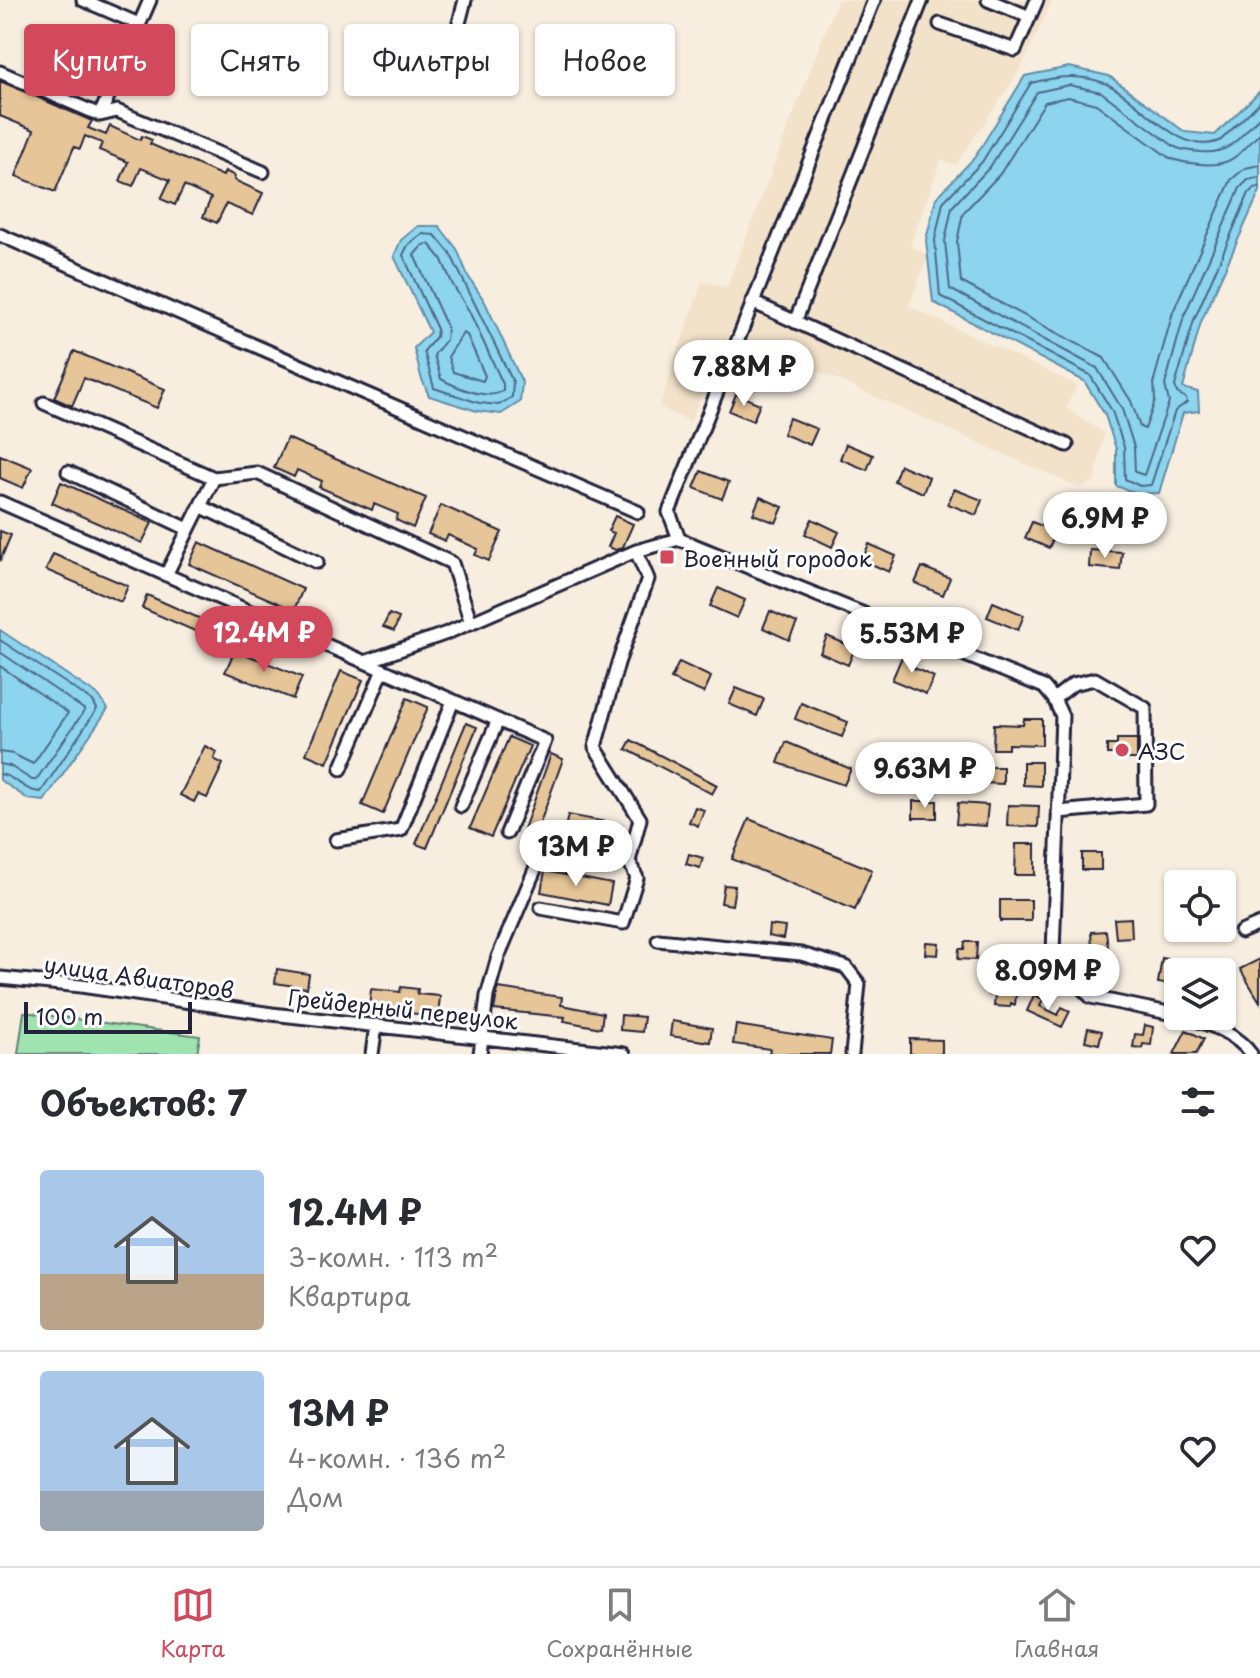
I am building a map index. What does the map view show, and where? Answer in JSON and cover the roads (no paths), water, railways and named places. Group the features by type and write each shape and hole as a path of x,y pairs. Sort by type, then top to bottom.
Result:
{"street":[{"path":"83,0 139,24 150,0"},
{"path":"459,24 465,0"},
{"path":"679,539 669,512 874,0"},
{"path":"795,322 922,0"},
{"path":"988,0 1030,17"},
{"path":"940,24 1015,50 1037,0"},
{"path":"0,72 100,115 117,111 263,172"},
{"path":"100,115 108,96"},
{"path":"0,235 638,512"},
{"path":"752,302 1067,445"},
{"path":"44,403 214,478 257,473 452,563 471,623"},
{"path":"68,472 188,529"},
{"path":"166,575 214,478"},
{"path":"0,502 545,741 507,833"},
{"path":"200,506 317,562"},
{"path":"365,662 471,623 636,551 679,539 1044,687 1062,716 1053,952 1070,976 1091,997 1164,1013"},
{"path":"541,908 623,923 637,878 629,861 640,819 595,747 618,663 648,579 636,551"},
{"path":"341,769 383,670"},
{"path":"1054,699 1073,684 1095,679 1145,708 1146,804 1058,812"},
{"path":"336,840 401,830 453,701"},
{"path":"461,806 498,720"},
{"path":"480,1054 487,996 498,957 536,867 555,851 629,861"},
{"path":"1241,932 1260,924"},
{"path":"658,940 801,954 846,967 859,984 852,1054"},
{"name":"улица Авиаторов","path":"0,978 81,986 272,1014"},
{"name":"Грейдерный переулок","path":"272,1014 624,1054"},
{"path":"372,1054 376,1025"},
{"path":"1219,1030 1243,1042 1251,1054"}],"water":[{"path":"1069,67 1109,76 1185,132 1215,135 1260,91 1260,191 1201,322 1183,388 1198,392 1199,411 1183,413 1159,493 1139,494 1116,486 1116,449 1105,415 1084,381 933,302 926,240 936,198 975,157 1025,76"},
{"path":"418,226 439,226 457,249 522,382 520,402 501,414 477,411 429,396 414,348 430,332 394,256 401,240"},
{"path":"0,630 99,696 108,709 44,801 28,799 0,780"}],"place":[{"name":"Военный городок","path":"667,557"},
{"name":"АЗС","path":"1122,750"}]}
